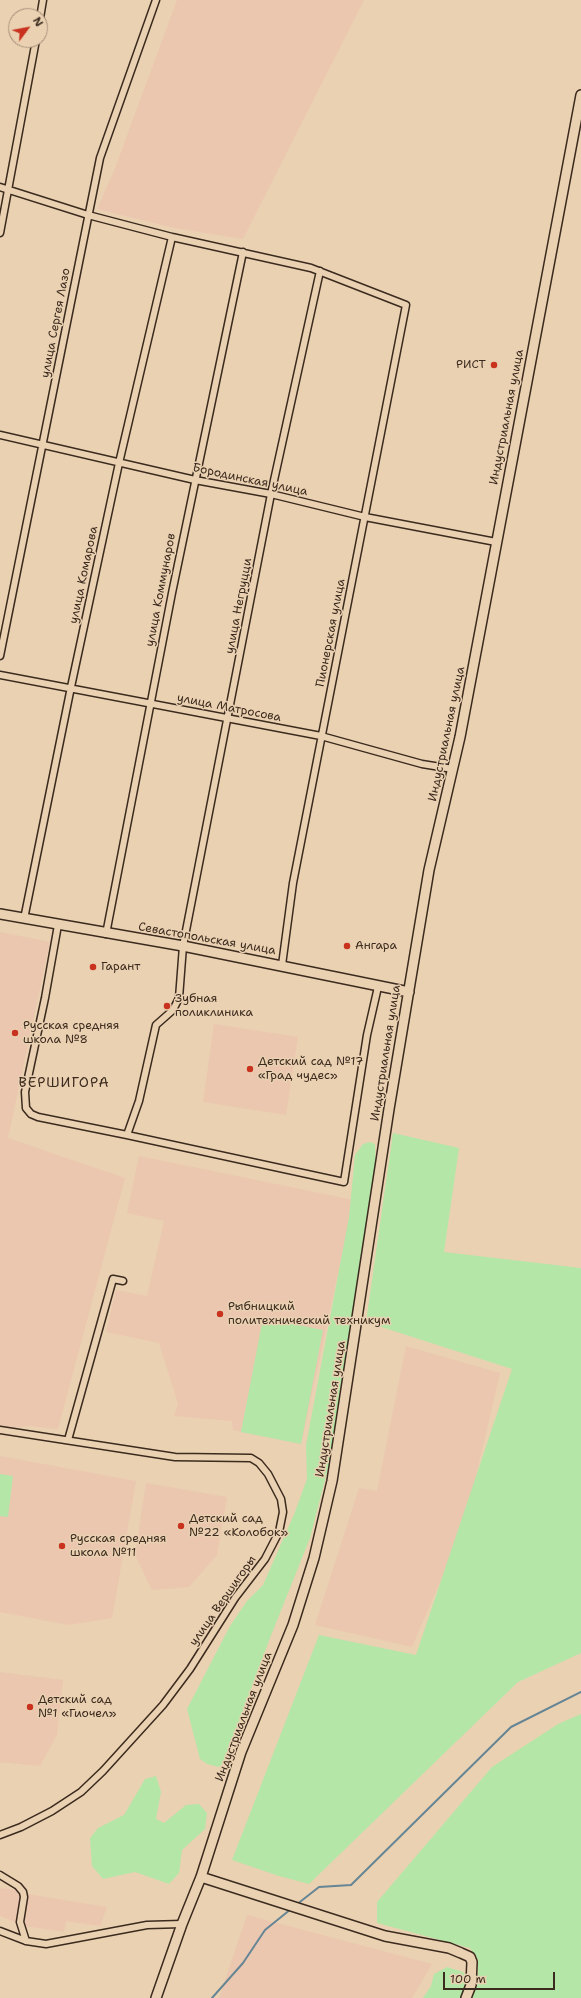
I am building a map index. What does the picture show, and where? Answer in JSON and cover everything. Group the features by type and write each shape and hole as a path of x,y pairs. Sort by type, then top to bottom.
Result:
{"main road":[{"name":"Индустриальная улица","path":"156,1998 182,1924 202,1877 241,1752 293,1625 314,1558 332,1481 389,1109 429,870 453,769 581,95"},
{"name":"Севастопольская улица","path":"0,914 106,934 183,946 282,965 378,987 409,992"},
{"path":"202,1877 385,1936 449,1948 470,1957 472,1962 471,1985 466,1998"}],"street":[{"name":"улица Сергея Лазо","path":"0,656 44,444 100,158 156,0"},
{"path":"0,233 35,48"},
{"path":"0,187 88,215 172,237 243,252 320,271"},
{"name":"улица Комарова","path":"24,919 71,687 119,463 172,237"},
{"name":"улица Коммунаров","path":"106,934 150,704 243,252"},
{"name":"Пионерская улица","path":"282,965 293,883 406,305 320,271"},
{"name":"улица Негруцци","path":"127,1135 139,1101 156,1025 173,1010 180,998 183,946 229,719 272,494 320,271"},
{"name":"Бородинская улица","path":"0,435 195,480 272,494 365,517 496,542"},
{"name":"улица Матросова","path":"0,675 71,687 150,704 321,736 422,764 453,769"},
{"path":"58,925 45,998 24,1092 26,1108 31,1114 38,1117 344,1182 367,1035 378,987"},
{"path":"68,1440 113,1279 123,1281"},
{"name":"улица Вершигоры","path":"0,1430 175,1458 250,1458 259,1463 281,1499 283,1512 282,1523 264,1559 235,1598 190,1668 163,1704 103,1771 81,1792 52,1811 21,1827 0,1835"},
{"path":"0,1875 18,1886 23,1892 24,1897 20,1922 26,1941"},
{"path":"0,1931 26,1941 46,1944 147,1925 182,1924"}],"shaded area":[{"path":"177,0 364,0 243,239 174,228 97,209 114,171"},
{"path":"0,932 50,942 8,1138 125,1178 58,1429 29,1426 13,1428 0,1426"},
{"name":"Детский сад №17 «Град чудес»","path":"214,1024 298,1037 286,1115 203,1102"},
{"name":"Рыбницкий политехнический техникум","path":"139,1156 354,1200 301,1444 233,1430 232,1421 174,1416 178,1404 159,1343 106,1332 116,1290 147,1296 164,1221 127,1213"},
{"path":"406,1346 500,1373 465,1524 412,1647 315,1625 359,1488 377,1491"},
{"name":"Русская средняя школа №11","path":"0,1456 136,1481 112,1618 68,1625 0,1612"},
{"name":"Детский сад №22 «Колобок»","path":"146,1483 227,1497 217,1555 189,1587 152,1590 135,1555"},
{"name":"Детский сад №1 «Гиочел»","path":"0,1672 63,1680 57,1735 40,1766 0,1762"},
{"path":"0,1888 107,1907 100,1926 66,1921 64,1932 25,1926 0,1916"},
{"path":"247,1915 432,1964 412,1998 219,1998"}],"green space":[{"path":"393,1133 459,1148 444,1252 581,1268 581,1653 518,1682 309,1884 279,1876 232,1860 319,1635 416,1655 512,1369 366,1322"},
{"path":"370,1142 375,1144 376,1169 362,1250 347,1361 330,1460 310,1538 270,1638 224,1762 219,1767 207,1764 200,1759 187,1709 230,1626 247,1601 263,1585 295,1512 307,1479 306,1445 349,1217 355,1155 363,1144"},
{"path":"263,1318 323,1330 301,1444 241,1432"},
{"path":"0,1474 13,1476 8,1517 0,1516"},
{"path":"581,1714 581,1998 470,1998 478,1973 478,1960 470,1948 377,1923 377,1902 492,1767 558,1724"},
{"path":"156,1776 161,1792 156,1819 164,1823 186,1805 199,1804 207,1813 205,1829 182,1850 179,1873 169,1884 135,1872 103,1879 92,1866 90,1838 98,1828 124,1815 145,1779"},
{"path":"447,1967 463,1972 469,1979 462,1998 423,1998 431,1986 434,1974"}],"waterway":[{"path":"296,1905 319,1887 351,1885 511,1727 581,1692"},
{"path":"212,1998 243,1963 265,1930 291,1909"}],"place":[{"name":"РИСТ","path":"494,365"},
{"name":"Ангара","path":"347,946"},
{"name":"Гарант","path":"93,967"},
{"name":"Зубная поликлиника","path":"167,1006"},
{"name":"Русская средняя школа №8","path":"15,1033"},
{"name":"Детский сад №17 «Град чудес»","path":"250,1069"},
{"name":"Рыбницкий политехнический техникум","path":"220,1314"},
{"name":"Детский сад №22 «Колобок»","path":"181,1526"},
{"name":"Русская средняя школа №11","path":"62,1546"},
{"name":"Детский сад №1 «Гиочел»","path":"30,1707"}],"district":[{"name":"ВЕРШИГОРА","path":"64,1083"}]}
